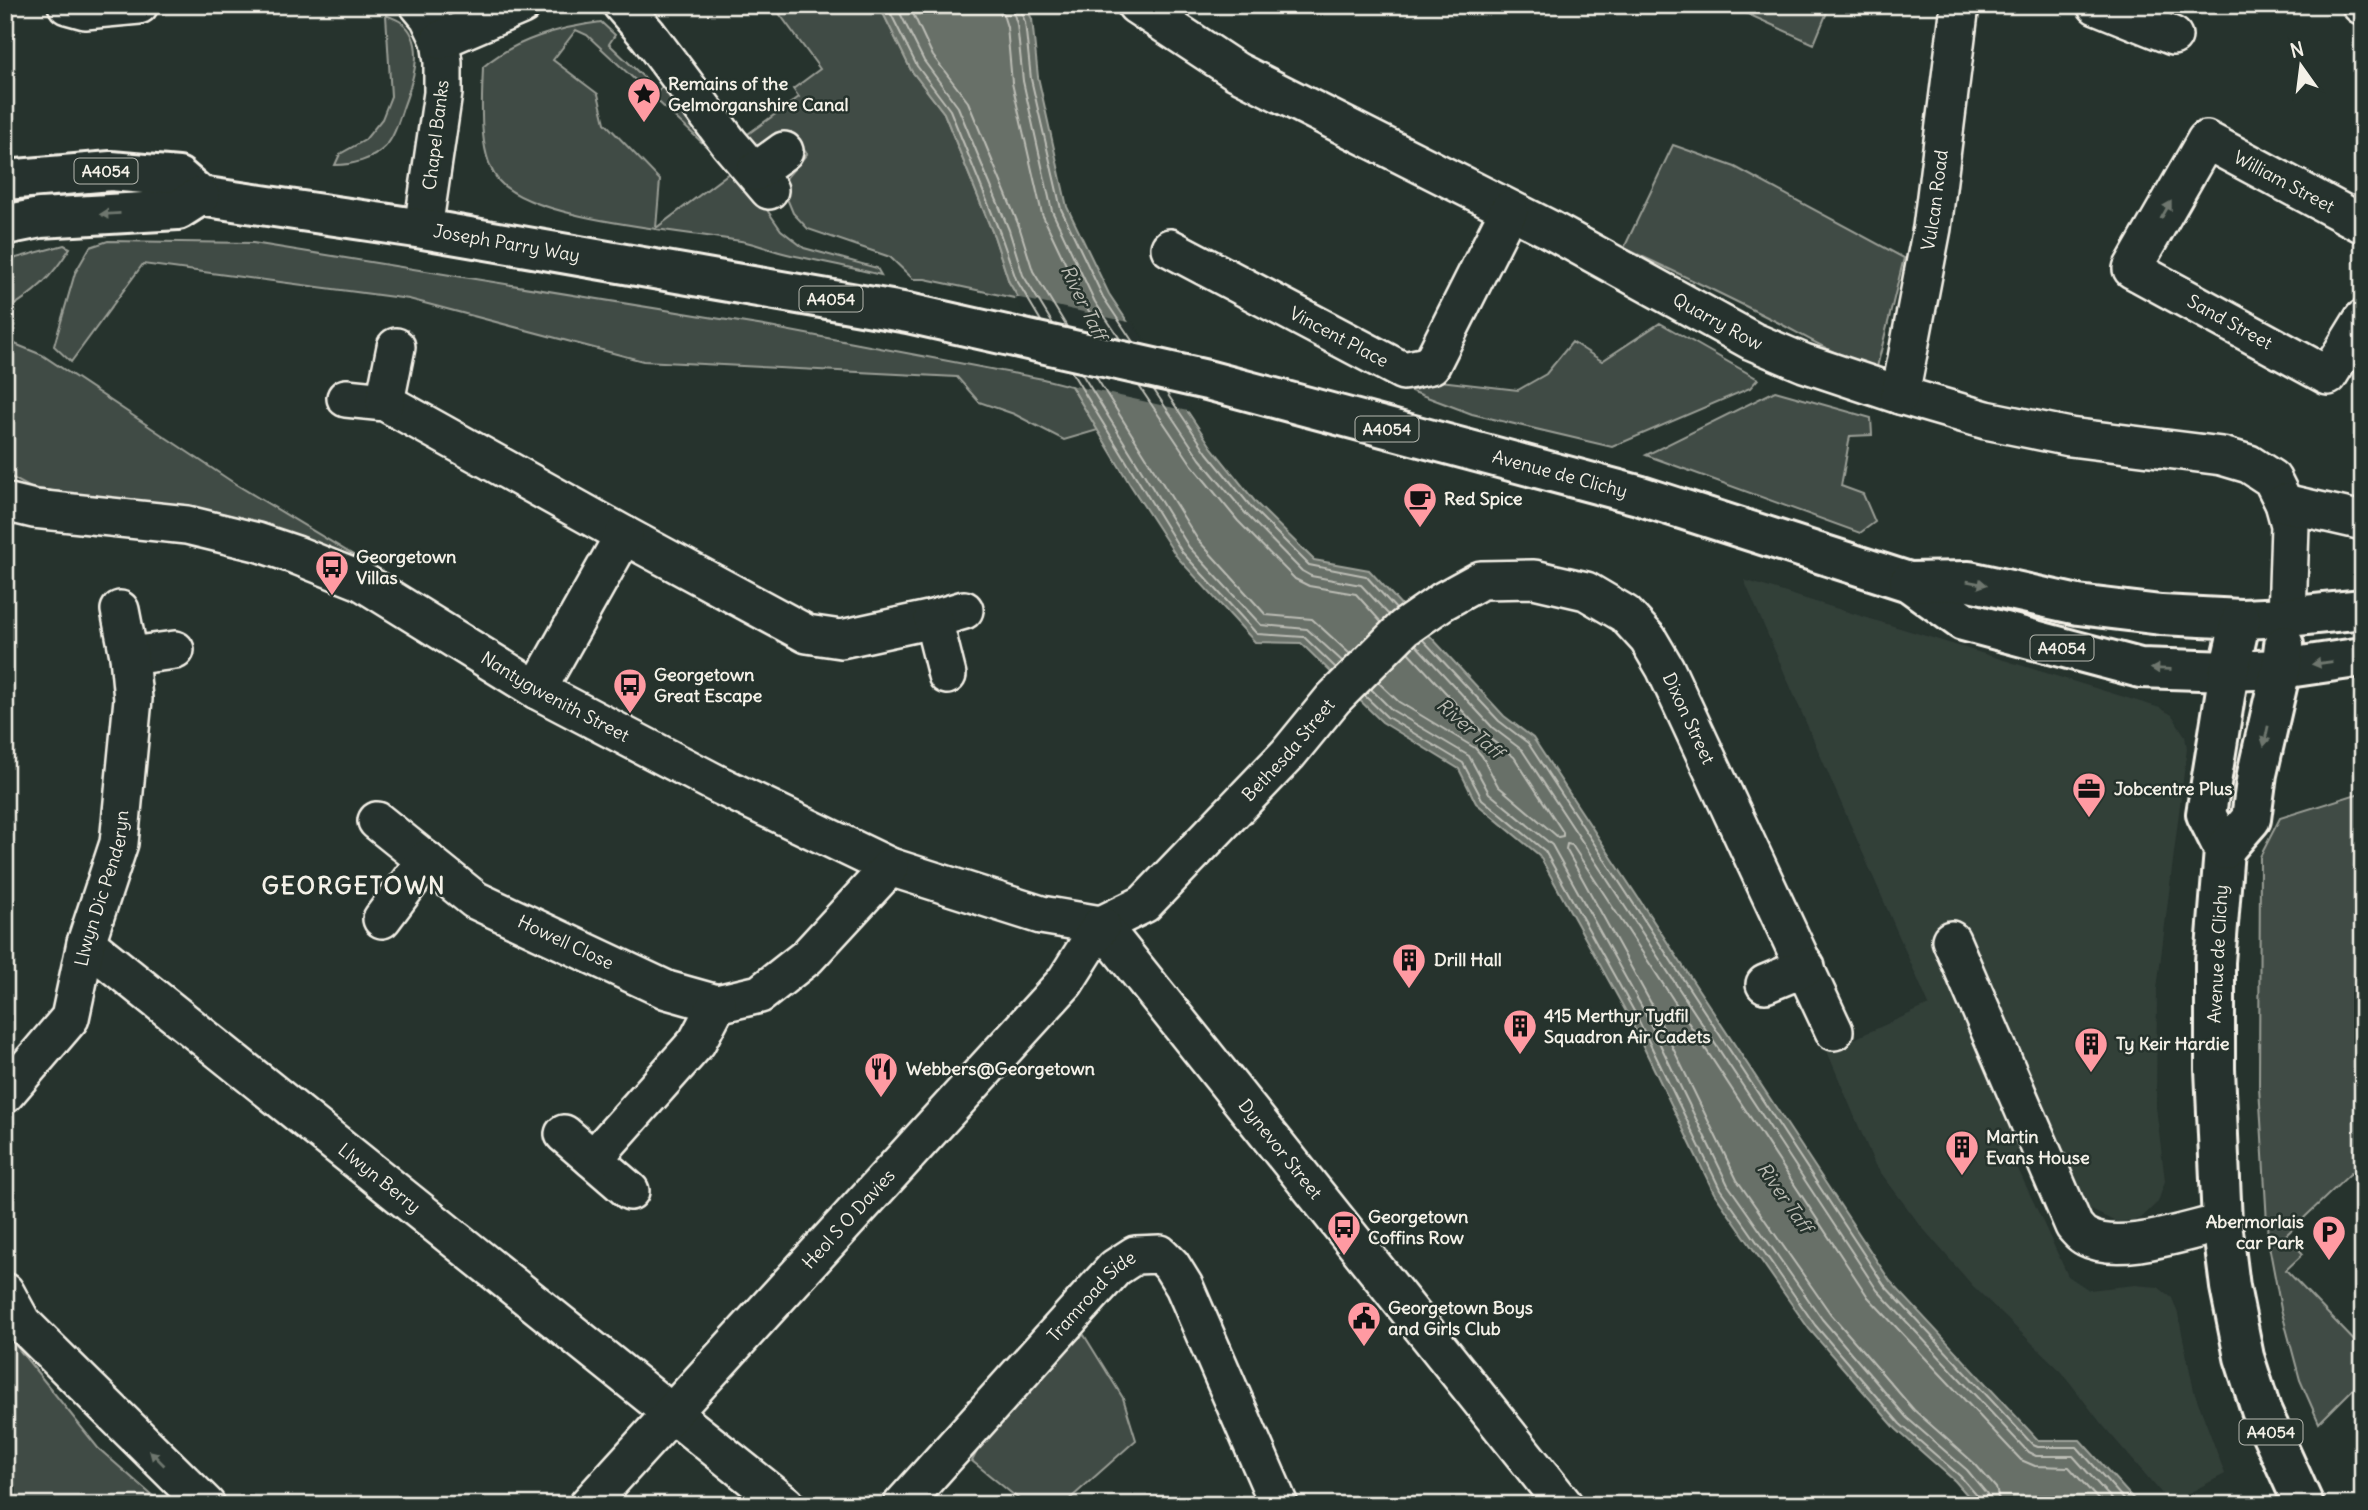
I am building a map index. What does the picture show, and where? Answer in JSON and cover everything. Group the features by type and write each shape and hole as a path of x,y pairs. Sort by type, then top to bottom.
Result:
{"main road":[{"name":"Joseph Parry Way","path":"5,180 125,172 178,177 200,196 423,229 908,313 1207,380"},
{"path":"5,225 40,218 178,210 200,196"},
{"name":"Avenue de Clichy","path":"1207,380 1638,495 1909,582 1963,621 2140,668 2229,671"},
{"name":"Avenue de Clichy","path":"1909,582 1969,581 2078,605 2161,615 2241,619"},
{"path":"2241,619 2229,671 2206,814 2224,850 2251,819 2257,774 2281,669 2287,617 2363,609"},
{"name":"A4054","path":"2241,619 2287,617"},
{"path":"2281,669 2363,657"},
{"name":"A4054","path":"2229,671 2281,669"},
{"name":"Avenue de Clichy","path":"2224,850 2215,962 2215,1069 2222,1223 2230,1287 2244,1357 2261,1410 2304,1505"}],"street":[{"path":"67,5 85,10 139,5"},
{"name":"Chapel Banks","path":"419,5 440,40 443,62 443,93 423,229"},
{"path":"440,40 522,5"},
{"path":"622,5 648,35 729,143 762,181 784,151"},
{"name":"Quarry Row","path":"1136,5 1236,71 1549,229 1752,341 1804,363 1900,395 1986,419 2070,437 2222,456 2249,464 2272,479 2284,503 2290,525 2287,617"},
{"name":"Vulcan Road","path":"1900,395 1932,228 1960,5"},
{"path":"2096,5 2174,36"},
{"name":"William Street","path":"2132,269 2206,140 2363,223"},
{"name":"Vincent Place","path":"1170,248 1403,371 1431,365 1508,210"},
{"name":"Sand Street","path":"2132,269 2328,376 2363,319"},
{"path":"385,402 396,347"},
{"path":"346,398 385,402 807,634 841,639 949,614 947,675"},
{"name":"Nantygwenith Street","path":"5,502 34,509 187,525 257,542 296,555 360,581 537,690 721,786 890,867 1041,915 1101,925"},
{"path":"2284,503 2363,521"},
{"path":"537,690 624,535"},
{"path":"2241,619 2289,559"},
{"name":"Dixon Street","path":"1481,580 1534,579 1586,591 1625,614 1648,639 1665,667 1834,1031"},
{"name":"Bethesda Street","path":"1101,925 1144,904 1287,754 1333,699 1404,628 1443,601 1481,580"},
{"name":"Llwyn Dic Penderyn","path":"5,1094 70,1018 86,943 119,843 133,699 129,656 120,610"},
{"path":"129,656 175,650"},
{"name":"Howell Close","path":"377,821 475,900 667,990 717,1004 760,994 807,957 890,867"},
{"path":"382,919 426,860"},
{"name":"Heol S O Davies","path":"589,1505 1065,982 1101,925"},
{"name":"Dynevor Street","path":"1101,925 1564,1505"},
{"path":"1951,940 2074,1226 2084,1237 2102,1243 2135,1242 2222,1223"},
{"name":"Llwyn Berry","path":"86,943 786,1505"},
{"path":"1765,984 1806,967"},
{"path":"593,1159 697,1042 717,1004"},
{"path":"564,1134 630,1191"},
{"name":"Tramroad Side","path":"902,1505 1115,1268 1135,1255 1160,1254 1171,1265 1184,1286 1279,1505"},
{"path":"5,1292 22,1322 206,1505"}],"shaded area":[{"path":"773,5 875,5 884,15 911,70 944,113 994,236 1009,282 1019,299 925,279 913,279 890,257 808,229 793,213 783,189 787,177 807,154 791,132 753,156 741,139 799,97 793,89 820,69"},
{"path":"1728,5 1830,5 1814,44"},
{"path":"386,15 401,22 414,40 416,63 407,98 394,134 385,147 362,161 335,165 340,154 365,140 382,119 391,96"},
{"path":"601,22 615,35 609,44 658,91 669,80 724,163 587,35 576,30 553,60 598,94 605,123 660,180 656,228 737,167 781,230 804,248 877,268 881,275 782,253 746,242 615,223 579,215 518,195 499,181 487,157 484,142 483,67 523,42 570,27"},
{"path":"1673,145 1735,167 1904,258 1877,367 1826,348 1624,248"},
{"path":"108,241 253,243 764,326 1043,379 1071,386 1098,430 1064,440 1014,414 979,402 957,377 643,361 409,299 143,264 71,362 54,346 75,273 90,247"},
{"path":"64,245 70,248 49,276 34,291 5,311 5,261"},
{"path":"1660,323 1758,379 1750,388 1612,447 1472,414 1411,391 1440,381 1518,390 1546,374 1572,342 1602,361"},
{"path":"5,340 42,355 237,485 358,558 356,562 303,541 211,512 31,488 5,474"},
{"path":"1775,391 1871,418 1872,435 1850,436 1841,486 1863,494 1875,522 1860,533 1646,455"},
{"path":"1744,580 2160,708 2172,715 2185,736 2187,748 2157,989 2156,1107 2165,1181 2158,1202 2142,1217 2134,1221 2116,1222 2087,1208 1963,930 1931,944 2018,1148 2013,1158 2068,1276 2089,1290 2135,1285 2158,1287 2172,1298 2178,1314 2194,1391 2225,1474 2170,1503 2100,1422 2062,1372 1973,1286 1920,1225 1875,1165 1827,1051 1929,1005"},
{"path":"2363,792 2363,1184 2351,1173 2286,1235 2303,1254 2286,1270 2363,1350 2363,1379 2319,1423 2300,1380 2281,1309 2268,1240 2259,1086 2260,857 2280,818"},
{"path":"5,1332 98,1448 163,1505 5,1505"},
{"path":"1084,1335 1123,1398 1136,1440 1063,1505 1026,1505 972,1461 987,1432 1065,1345"}],"water":[{"name":"River Taff","path":"875,5 1025,5 1032,19 1038,77 1067,207 1109,294 1212,448 1257,504 1314,560 1369,570 1504,716 1533,738 1890,1281 2038,1440 2080,1440 2139,1505 1976,1505 1955,1481 1896,1429 1809,1329 1714,1193 1629,1017 1539,855 1476,803 1459,769 1382,722 1301,643 1255,642 1177,557 1131,486 1009,282 994,236 944,113 911,70 884,15"}],"pier":[{"path":"1015,297 1133,323 1192,412 1066,384"}],"place":[{"name":"Remains of the Gelmorganshire Canal","path":"644,124"},
{"name":"Red Spice","path":"1420,529"},
{"name":"Georgetown Villas","path":"332,597"},
{"name":"Georgetown Great Escape","path":"630,715"},
{"name":"Jobcentre Plus","path":"2089,819"},
{"name":"Drill Hall","path":"1409,990"},
{"name":"415 Merthyr Tydfil Squadron Air Cadets","path":"1520,1056"},
{"name":"Ty Keir Hardie","path":"2091,1074"},
{"name":"Webbers@Georgetown","path":"881,1099"},
{"name":"Martin Evans House","path":"1962,1177"},
{"name":"Georgetown Coffins Row","path":"1344,1257"},
{"name":"Abermorlais car Park","path":"2329,1262"},
{"name":"Georgetown Boys and Girls Club","path":"1364,1348"}],"district":[{"name":"GEORGETOWN","path":"354,886"}]}
